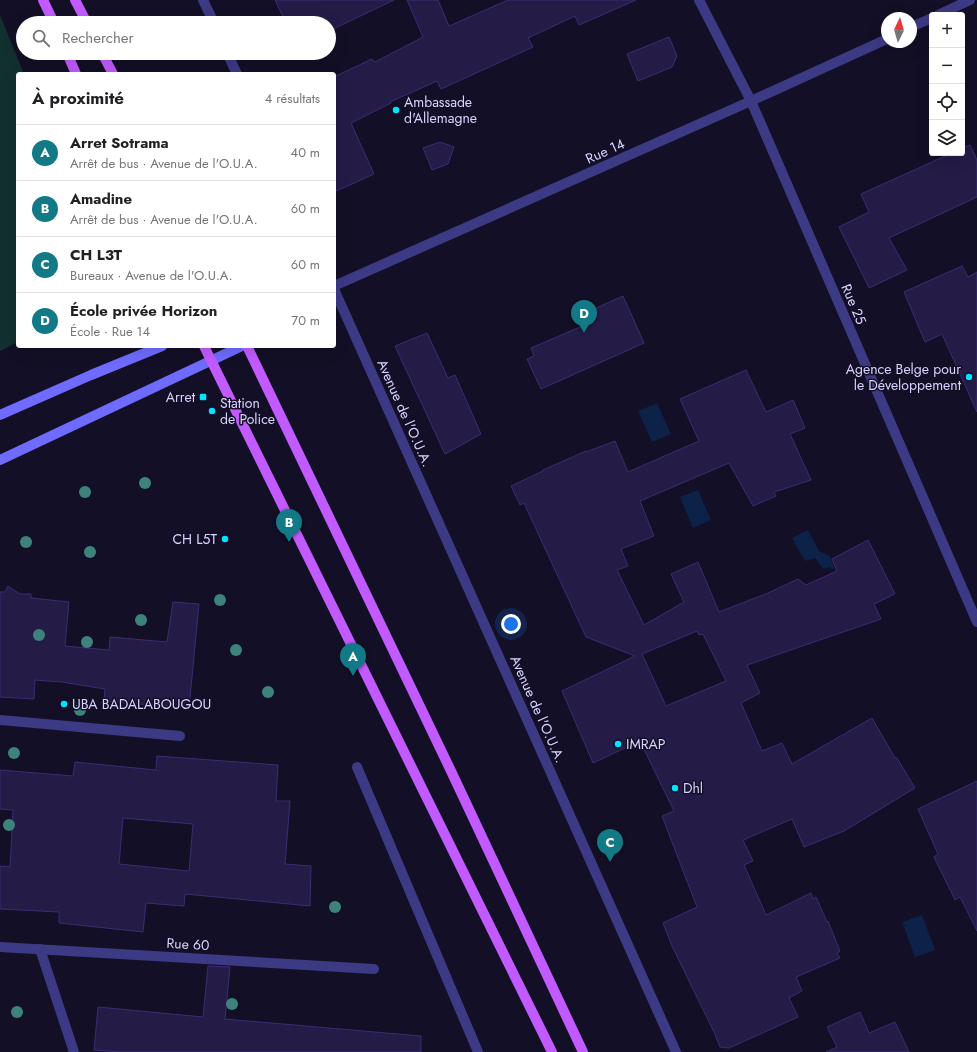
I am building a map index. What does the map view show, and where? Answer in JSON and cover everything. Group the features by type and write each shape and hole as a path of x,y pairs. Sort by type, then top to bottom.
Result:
{"main road":[{"path":"43,0 51,16"},
{"path":"75,0 83,16"},
{"path":"70,60 75,72"},
{"path":"106,60 112,72"},
{"path":"0,415 157,348"},
{"path":"205,348 552,1052"},
{"path":"0,460 238,348"},
{"path":"248,348 451,771 583,1052"}],"street":[{"path":"203,0 211,16"},
{"name":"Rue 25","path":"699,0 751,101 977,622"},
{"path":"944,12 968,0"},
{"path":"917,24 929,19"},
{"name":"Rue 14","path":"336,285 751,101 881,41"},
{"path":"230,60 236,72"},
{"name":"Avenue de l'O.U.A.","path":"336,294 676,1052"},
{"path":"0,720 180,736"},
{"path":"357,768 478,1052"},
{"name":"Rue 60","path":"0,947 374,969"},
{"path":"40,949 74,1052"}],"green space":[{"path":"0,15 16,54 16,60 18,60 23,72 16,72 16,343 0,351"}],"water":[{"path":"657,403 671,434 652,442 638,411"},
{"path":"698,490 711,520 693,528 680,497"},
{"path":"808,530 819,551 830,556 834,568 832,569 830,567 823,569 815,558 805,561 792,538"},
{"path":"922,915 935,950 915,957 902,922"}],"building":[{"path":"275,0 394,0 336,28 336,16 283,16"},
{"path":"407,0 438,0 449,26 508,0 636,0 579,25 575,16 528,38 533,47 441,89 437,81 390,102 391,103 351,123 374,174 336,191 336,76 372,59 375,62 423,37"},
{"path":"669,37 677,56 672,67 638,81 627,54"},
{"path":"440,142 454,147 448,164 432,170 423,148"},
{"path":"970,145 977,160 977,197 889,238 907,270 869,288 839,227 869,212 861,194 945,156 965,156 965,147"},
{"path":"962,266 968,277 977,272 977,412 942,334 925,342 904,292"},
{"path":"623,296 644,343 541,389 527,359 534,356 531,348 587,324 583,314"},
{"path":"427,333 448,378 455,375 481,434 445,454 395,346"},
{"path":"746,370 766,412 793,400 805,428 790,434 811,480 774,492 776,496 753,506 729,463 640,501 654,536 621,549 628,566 617,570 644,625 684,602 671,574 698,562 719,612 768,593 798,579 806,585 837,571 832,559 868,540 895,594 874,604 881,619 747,665 760,693 741,703 762,751 782,743 792,764 872,718 895,758 897,758 915,788 844,831 804,847 792,819 743,840 753,861 744,865 766,915 811,893 813,899 816,897 827,922 828,921 840,951 837,953 840,958 796,977 802,991 789,998 798,1017 729,1048 720,1047 672,946 663,923 697,907 662,816 674,811 640,741 593,763 562,691 635,656 586,637 524,503 520,505 511,486 586,451 615,441 628,472 699,441 680,399","holes":["697,631 699,635 703,634 726,681 666,706 642,654"]},
{"path":"8,586 20,594 31,594 31,598 69,602 65,646 109,650 110,637 167,642 173,602 199,604 189,708 104,701 105,689 62,682 35,680 34,699 0,697 0,592 5,592"},
{"path":"157,756 278,765 276,801 290,801 285,864 311,866 310,906 185,894 184,906 146,903 143,932 59,923 59,912 0,909 0,866 10,867 13,810 0,809 0,770 73,776 75,762 156,770","holes":["123,818 193,824 189,871 119,864"]},
{"path":"977,781 977,931 960,897 955,900 934,857 938,854 918,809"},
{"path":"208,966 230,967 225,1019 421,1036 421,1052 121,1052 94,1050 98,1007 203,1017"},
{"path":"860,1012 869,1033 895,1022 909,1052 826,1052 837,1047 827,1027"}],"place":[{"name":"Ambassade d'Allemagne","path":"396,110"},
{"name":"École privée Horizon","path":"584,333"},
{"name":"Agence Belge pour le Développement","path":"969,377"},
{"name":"Arret","path":"203,397"},
{"name":"Station de Police","path":"212,411"},
{"name":"CH L5T","path":"225,539"},
{"name":"Amadine","path":"289,542"},
{"name":"Arret Sotrama","path":"353,676"},
{"name":"UBA BADALABOUGOU","path":"64,704"},
{"name":"IMRAP","path":"618,744"},
{"name":"Dhl","path":"675,788"},
{"name":"CH L3T","path":"610,862"}]}
